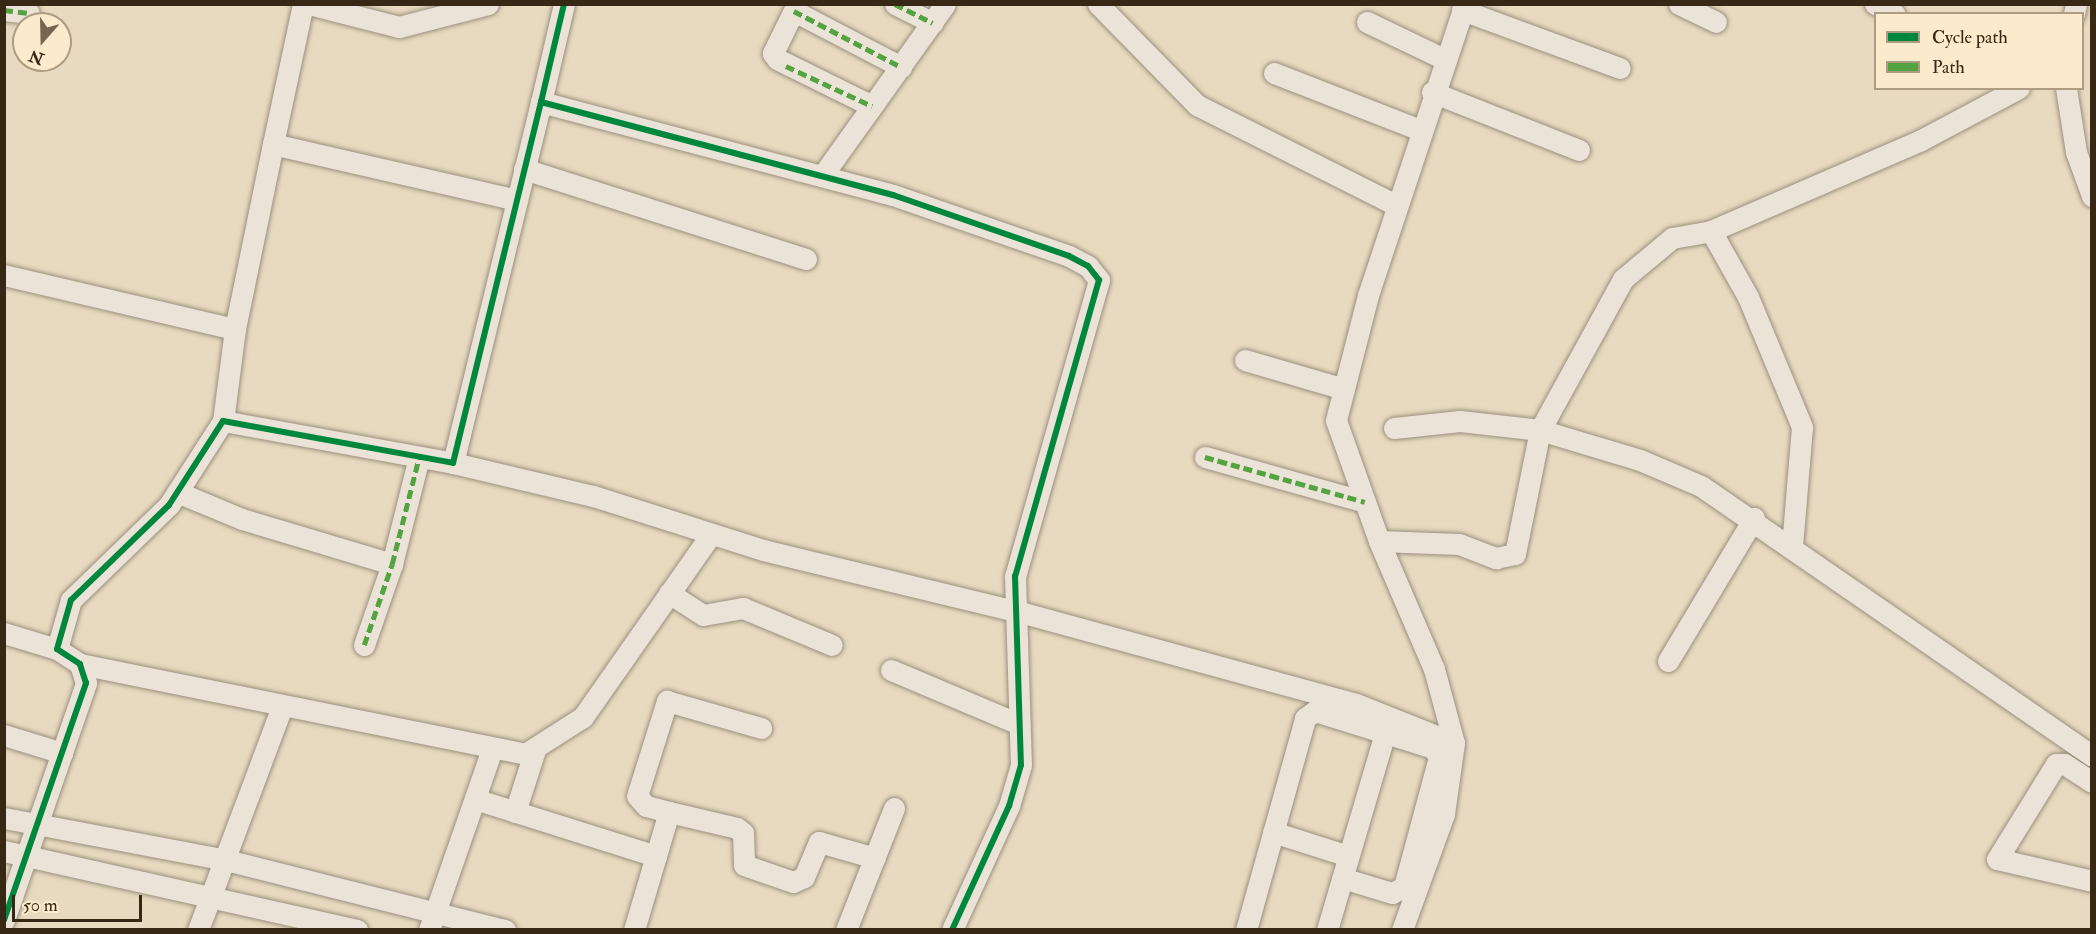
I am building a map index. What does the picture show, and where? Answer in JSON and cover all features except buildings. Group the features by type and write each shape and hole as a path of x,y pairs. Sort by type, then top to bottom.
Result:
{"street":[{"path":"57,648 71,600 177,492 223,421 235,329 303,4"},
{"path":"309,4 399,27 488,4"},
{"path":"453,464 564,4"},
{"path":"895,4 933,23"},
{"path":"822,176 945,4"},
{"path":"1098,4 1197,105 1396,205"},
{"path":"1678,4 1716,22"},
{"path":"1875,4 1891,12"},
{"path":"872,106 777,59 772,53 795,8 901,67"},
{"path":"1402,930 1444,813 1454,743 1434,669 1379,541 1336,420 1396,205 1442,58 1463,8 1620,68"},
{"path":"4,10 21,12"},
{"path":"1367,22 1442,58"},
{"path":"1274,73 1420,130"},
{"path":"1379,541 1459,544 1496,558 1515,554 1540,430 1623,279 1672,238 1711,231 1922,140 2015,90"},
{"path":"2066,90 2076,152 2091,196"},
{"path":"1432,92 1579,150"},
{"path":"540,102 822,176 1069,256 1088,266 1099,280 1015,576 1021,765 1009,806 952,930"},
{"path":"273,144 517,200"},
{"path":"524,169 806,258"},
{"path":"1711,231 1749,297 1802,427 1792,545"},
{"path":"4,275 235,329"},
{"path":"1245,360 1344,389"},
{"path":"223,421 419,457 593,496 711,534 1016,611 1387,725 1454,743"},
{"path":"1394,428 1460,421 1540,430 1640,460 1701,486 1754,518 2091,756"},
{"path":"364,645 392,564 419,457"},
{"path":"1205,457 1365,502"},
{"path":"177,492 243,519 392,564"},
{"path":"1668,661 1754,518"},
{"path":"4,633 57,648 80,664 525,754 583,717 711,534"},
{"path":"669,593 703,615 742,608 832,645"},
{"path":"4,920 86,683 80,664"},
{"path":"891,670 1019,723"},
{"path":"761,728 667,701 637,796 646,806 737,828 744,833 744,865 793,882 804,877 819,842 874,858"},
{"path":"198,930 282,706"},
{"path":"1246,930 1309,714 1315,711 1387,725 1433,748 1439,757 1404,887 1392,893 1342,878"},
{"path":"1327,930 1387,725"},
{"path":"4,735 62,753"},
{"path":"516,812 536,747"},
{"path":"429,930 492,749"},
{"path":"2091,782 2064,764 2056,764 1997,859 2091,881"},
{"path":"475,799 656,856"},
{"path":"846,930 894,808"},
{"path":"634,930 669,812"},
{"path":"4,818 226,860 436,910 505,930"},
{"path":"1273,832 1348,856"},
{"path":"4,851 357,930"}],"marked path":[{"path":"895,4 933,23"},
{"path":"4,10 21,12"},
{"path":"794,11 901,67"},
{"path":"786,66 872,106"},
{"path":"364,645 392,564 419,457"},
{"path":"1205,457 1365,502"}],"cycle path":[{"path":"564,4 541,102 893,195 1069,256 1088,266 1099,280 1015,576 1021,765 1009,806 952,930"},
{"path":"4,920 86,683 80,664 57,649 71,600 169,505 223,421 453,463 541,102"}]}
